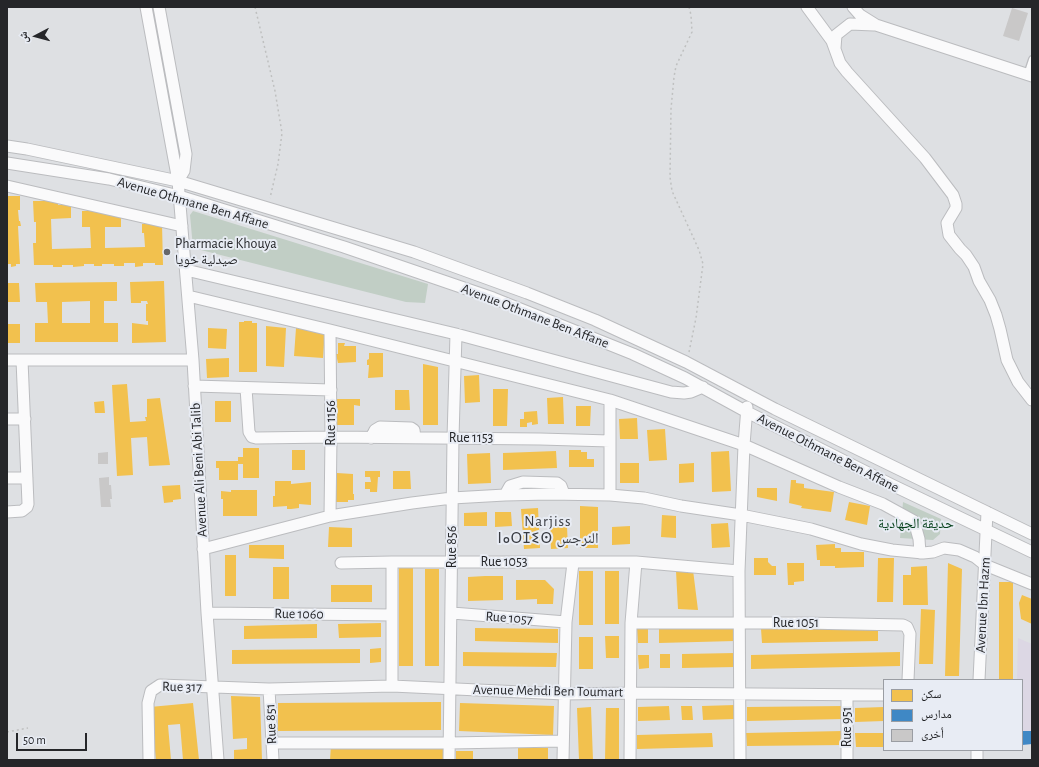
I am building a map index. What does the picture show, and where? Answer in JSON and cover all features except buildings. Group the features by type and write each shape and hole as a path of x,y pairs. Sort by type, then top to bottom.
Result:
{"street":[{"name":"Avenue Ali Beni Abi Talib","path":"146,7 178,181 193,360 203,549 218,760"},
{"path":"159,7 186,154 184,171 178,181"},
{"path":"808,7 832,41 840,63 925,158 953,195 956,208 948,223 949,235 974,267 981,286 990,300 996,315 1007,360 1018,382 1032,400"},
{"path":"853,7 860,15 876,25 1029,75"},
{"path":"835,50 836,35 850,24 876,25"},
{"name":"Avenue Othmane Ben Affane","path":"7,146 178,181 414,252 480,275 595,320 686,362 775,409 1032,534"},
{"name":"Avenue Othmane Ben Affane","path":"7,163 109,179 179,196 344,247 493,298 633,354 685,378 747,412 1032,552"},
{"path":"7,186 182,226"},
{"path":"186,270 456,334 671,392 690,392 703,388"},
{"path":"188,296 610,400 744,445 833,485 883,504 914,521 919,539 920,553"},
{"name":"Rue 1156","path":"330,330 330,516"},
{"name":"Rue 856","path":"449,760 454,361 456,334"},
{"path":"7,360 193,360"},
{"path":"7,512 22,511 27,507 28,501 22,360"},
{"path":"194,386 331,390"},
{"name":"Rue 1153","path":"246,388 249,432 252,437 256,438 453,438 610,441"},
{"path":"740,760 739,694 741,515 748,394"},
{"path":"610,400 610,495"},
{"path":"7,419 25,419"},
{"path":"7,478 28,478"},
{"path":"203,549 330,516 381,507 452,498 505,495 610,495 644,498 681,506 741,515 811,529 861,544 892,550 920,553 933,552 944,548 959,550 985,565 1032,584"},
{"name":"Avenue Ibn Hazm","path":"979,679 987,512"},
{"path":"392,562 392,686"},
{"path":"630,760 631,623 636,562"},
{"name":"Rue 1053","path":"341,563 636,562 740,571"},
{"path":"563,760 566,622 573,563"},
{"name":"Rue 1060","path":"207,613 392,615"},
{"name":"Rue 1057","path":"452,613 566,622"},
{"name":"Rue 1051","path":"631,623 804,623 906,626 910,634 908,679"},
{"name":"Rue 317","path":"149,760 148,703 151,691 160,685 212,688"},
{"name":"Avenue Mehdi Ben Toumart","path":"212,688 269,689 392,686 564,694 630,693 883,696"},
{"name":"Rue 851","path":"269,689 273,760"},
{"name":"Rue 951","path":"847,695 847,760"},
{"path":"272,743 450,743 563,741"}],"lane":[{"path":"1029,75 1032,59"}],"path":[{"path":"255,7 275,91 282,133 276,178 267,208"},
{"path":"686,362 696,318 703,264 700,250 672,191 670,177 671,109 674,77 676,66 692,32 692,20 689,7"},
{"path":"7,732 28,728"}],"shaded area":[{"path":"1018,638 1032,644 1032,744 1023,745 1023,679 1017,679"}],"green space":[{"path":"193,211 428,284 425,303 406,302 193,248 190,215"},
{"name":"حديقة الجهادية","path":"903,502 941,519 940,534 933,540 900,538"}],"place":[{"name":"Pharmacie Khouya صيدلية خويا","path":"167,252"}],"district":[{"name":"Narjiss ⵏⴰⵔⵊⵉⵙ النرجس","path":"548,530"}]}
